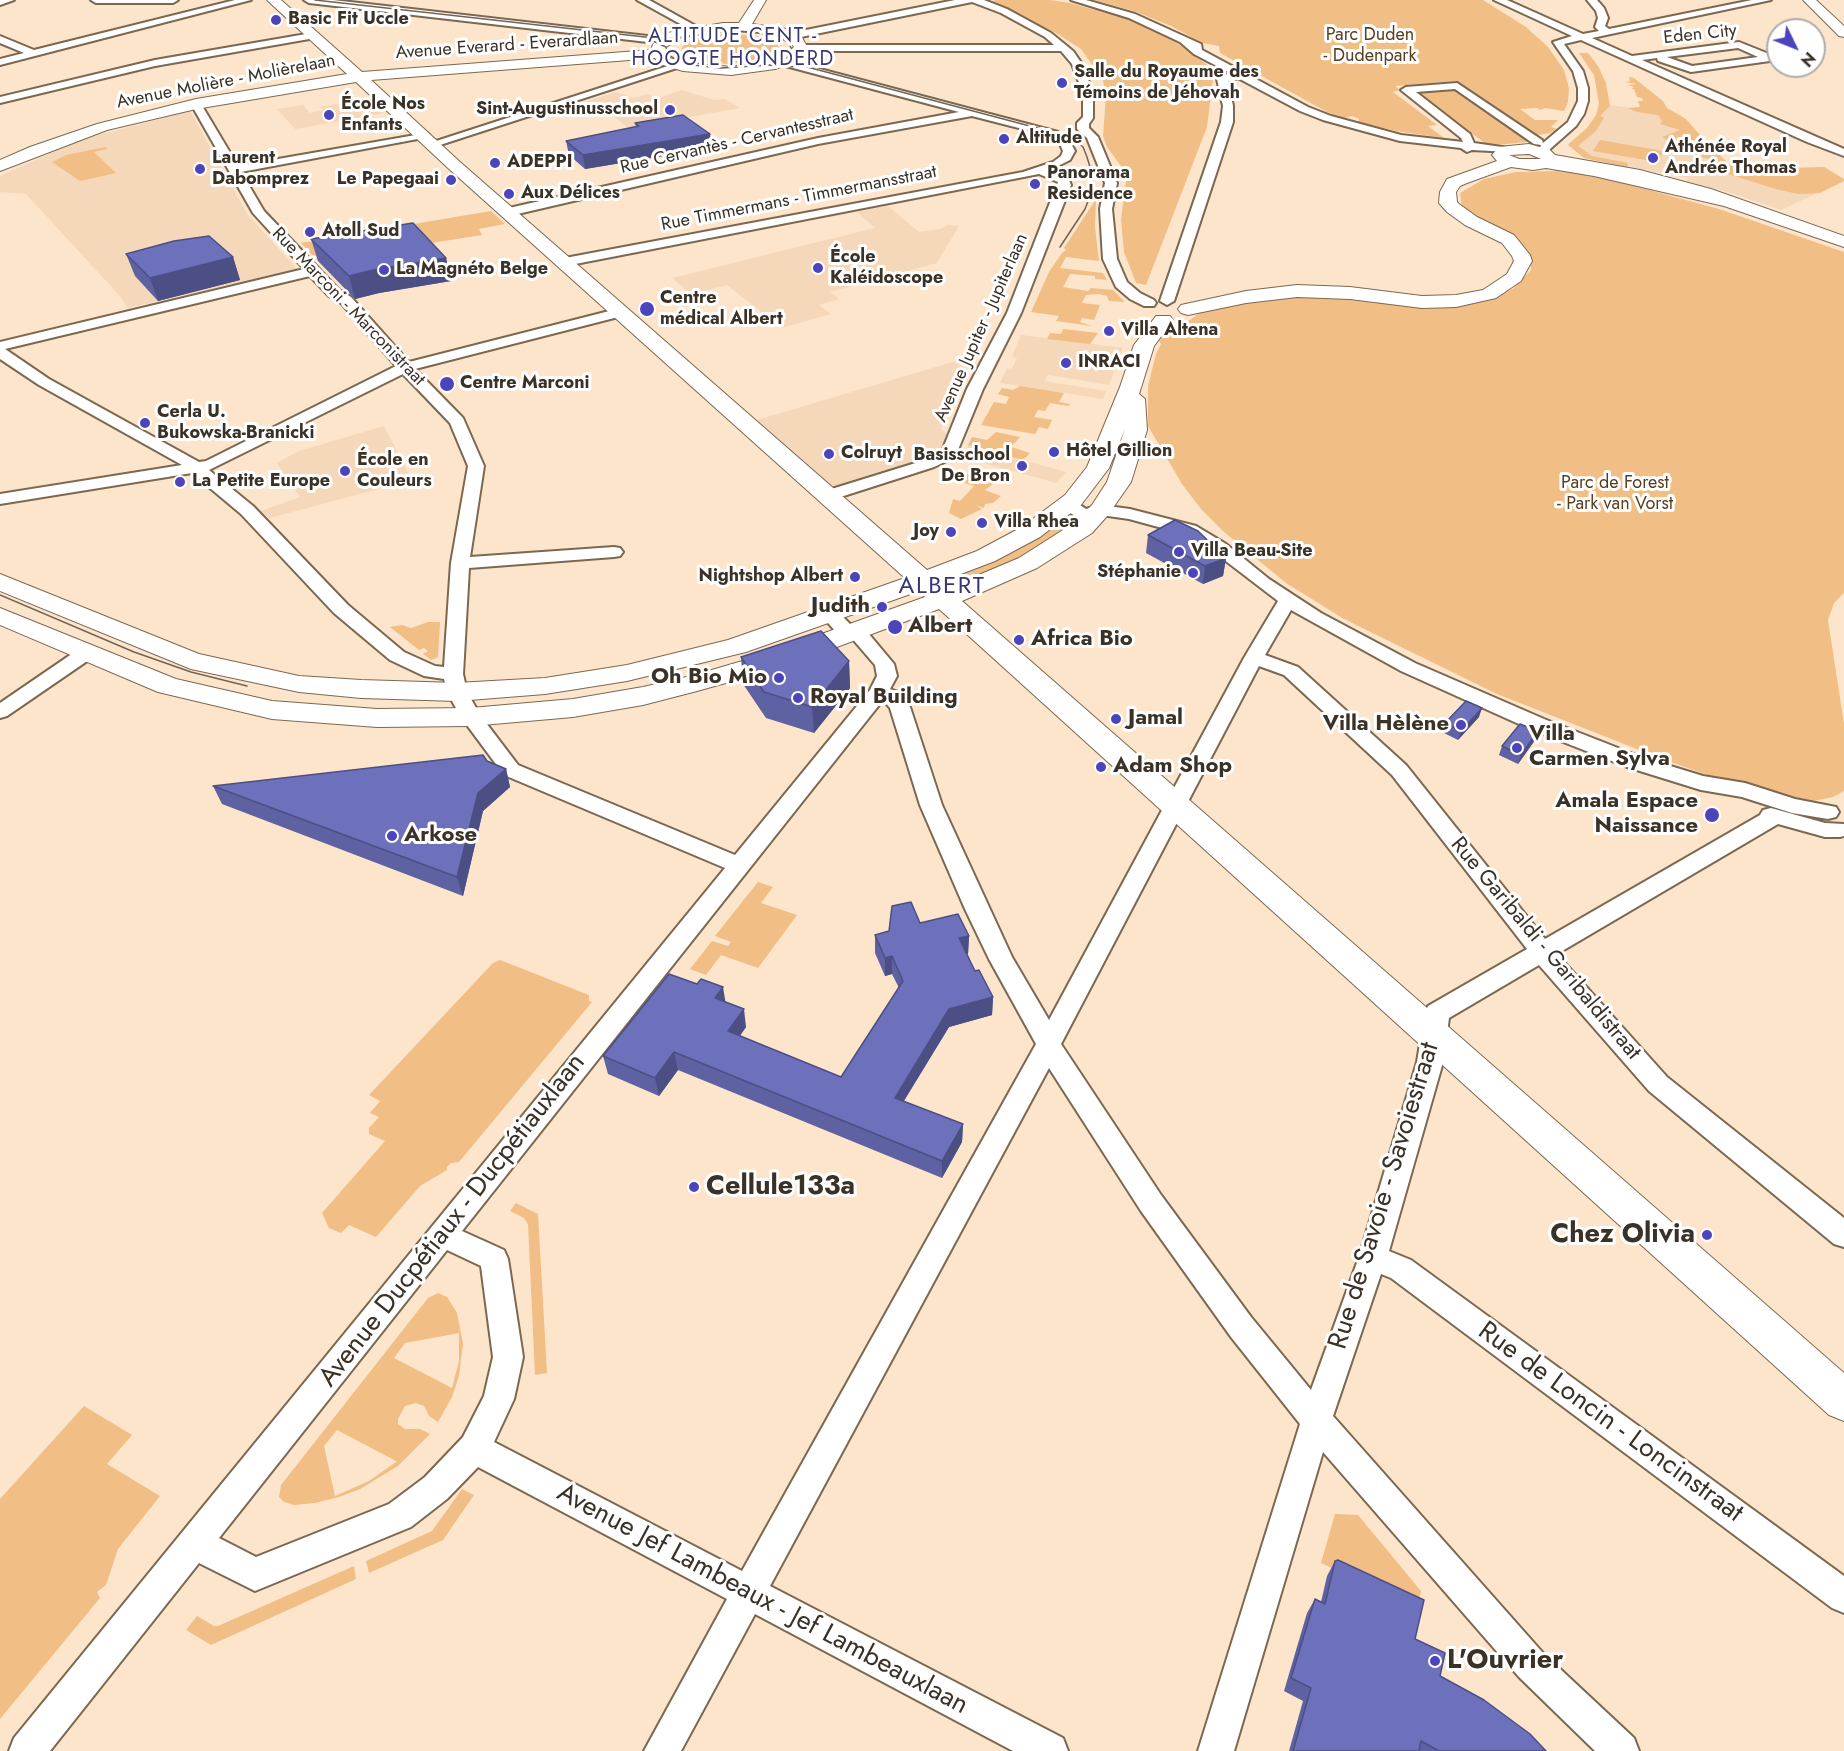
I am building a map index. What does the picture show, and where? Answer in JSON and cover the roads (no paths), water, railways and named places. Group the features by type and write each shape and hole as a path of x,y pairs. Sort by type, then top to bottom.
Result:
{"main road":[{"path":"273,0 1844,1401"},
{"path":"742,27 760,0"},
{"path":"1809,0 1844,33"},
{"path":"1818,0 1827,15"},
{"name":"Avenue Everard - Everardlaan","path":"359,77 662,47 698,30 742,27 770,30 791,36"},
{"path":"662,47 665,61 678,66 731,71 756,69 791,58 801,48 796,39 791,36"},
{"name":"Avenue Molière - Molièrelaan","path":"0,166 36,150 93,130 196,104 359,77"},
{"path":"0,616 168,686 272,710 377,718 471,717 573,708 643,696 773,661 856,632 932,590 963,566 1015,542 1068,505 1098,468 1160,308 1183,317 1187,315 1188,309 1262,294 1297,291 1338,292 1422,302 1456,301 1481,296 1494,290 1514,277 1519,265 1501,240 1502,237 1460,214 1452,208 1447,197 1449,188 1461,178 1509,154 1533,165 1545,154 1722,201 1840,241"},
{"path":"0,582 191,661 229,671 299,684 361,689 455,683 544,686 627,673 737,646 829,614 932,590 1028,563 1077,534 1100,510 1119,482 1136,430 1135,402 1131,387"}],"street":[{"path":"0,2 9,0"},
{"path":"96,0 173,0"},
{"path":"0,62 223,2 246,0"},
{"path":"309,0 406,11 662,47"},
{"path":"642,0 698,30"},
{"path":"791,36 969,0"},
{"path":"976,0 1020,19 1047,35 1063,48 1084,78 1088,93 1088,118 1083,123 1083,129 1094,141 1111,183 1106,209 1106,232 1112,264 1124,288 1160,308 1227,122 1228,106 1222,78 1240,74"},
{"path":"1076,0 1132,16 1184,40 1198,52 1321,116 1371,131 1414,140 1509,154"},
{"path":"1499,0 1844,153"},
{"path":"1592,0 1601,10 1603,18 1600,27 1608,32"},
{"path":"1545,154 1544,148 1572,124 1579,114 1584,88 1578,71 1558,42 1766,0"},
{"path":"354,5 423,3 406,11"},
{"path":"0,100 145,65 312,36"},
{"path":"0,39 34,54"},
{"name":"Eden City","path":"1630,59 1739,45 1770,58 1691,69 1655,56"},
{"path":"801,48 1063,48"},
{"path":"782,62 1054,134 1065,142 1069,151 1066,158 1058,164 1041,171"},
{"path":"234,170 428,140 678,66"},
{"path":"1468,147 1469,140 1466,136 1406,90 1457,86 1545,154"},
{"name":"Rue Marconi - Marconistraat","path":"196,104 259,213 313,271 345,300 457,421 474,459 476,466 460,563 455,683"},
{"name":"Rue Cervantès - Cervantesstraat","path":"509,212 818,141 975,112"},
{"name":"Rue Timmermans - Timmermansstraat","path":"565,262 1041,171"},
{"name":"Avenue Jupiter - Jupiterlaan","path":"828,496 928,464 949,454 975,389 1014,313 1065,185 1064,180 1041,171"},
{"path":"0,346 313,271"},
{"path":"0,499 198,469 405,367 621,312"},
{"path":"0,352 44,382 198,469 247,510 341,609 397,656 455,683 471,717 511,770 738,865"},
{"path":"1068,505 1086,514 1100,510 1148,518 1190,530 1220,548 1288,600 1324,623 1459,691 1634,762 1701,783 1774,816 1825,830 1842,832"},
{"path":"460,563 614,552"},
{"path":"662,1751 1049,1043 1254,658 1288,600"},
{"path":"829,614 844,629 856,632 884,664 887,676 879,692 891,696 900,706 931,805 972,899 1001,958 1061,1067 1151,1203 1241,1327 1346,1456 1531,1665 1621,1751"},
{"path":"0,711 86,653"},
{"name":"Rue Garibaldi - Garibaldistraat","path":"1254,658 1291,670 1399,770 1543,952 1658,1084 1844,1235"},
{"name":"Avenue Ducpétiaux - Ducpétiauxlaan","path":"27,1751 879,692"},
{"path":"1701,783 1745,790 1792,806 1836,808 1830,821 1842,832"},
{"name":"Rue de Savoie - Savoiestraat","path":"1216,1751 1324,1393 1373,1257 1430,1062 1437,1013 1774,816"},
{"path":"195,1543 255,1574 400,1516 436,1488 474,1448 499,1399 508,1357 494,1259 441,1234"},
{"name":"Rue de Loncin - Loncinstraat","path":"1373,1257 1401,1269 1844,1596"},
{"name":"Avenue Jef Lambeaux - Jef Lambeauxlaan","path":"474,1448 1050,1751"}],"tram line":[{"path":"315,0 654,38 675,38 730,30 776,35 789,43 791,48 787,58 796,64 1056,133 1077,142 1083,147 1087,157 1093,177 1092,191 1085,209 1060,247"},
{"path":"651,40 666,47 669,55 675,59 692,65 721,68 770,65 797,67"},
{"path":"0,595 134,652 191,672 247,686"}],"place":[{"name":"Basic Fit Uccle","path":"276,20"},
{"name":"Salle du Royaume des Témoins de Jéhovah","path":"1062,83"},
{"name":"Sint-Augustinusschool","path":"670,110"},
{"name":"École Nos Enfants","path":"329,115"},
{"name":"Altitude","path":"1004,139"},
{"name":"Athénée Royal Andrée Thomas","path":"1653,158"},
{"name":"ADEPPI","path":"495,163"},
{"name":"Laurent Dabomprez","path":"200,169"},
{"name":"Le Papegaai","path":"451,180"},
{"name":"Panorama Residence","path":"1035,184"},
{"name":"Aux Délices","path":"509,194"},
{"name":"Atoll Sud","path":"310,232"},
{"name":"École Kaléidoscope","path":"818,268"},
{"name":"La Magnéto Belge","path":"384,270"},
{"name":"Centre médical Albert","path":"647,309"},
{"name":"Villa Altena","path":"1109,331"},
{"name":"INRACI","path":"1066,363"},
{"name":"Centre Marconi","path":"447,384"},
{"name":"Cerla U. Bukowska-Branicki","path":"145,423"},
{"name":"Hôtel Gillion","path":"1054,452"},
{"name":"Colruyt","path":"829,454"},
{"name":"Basisschool De Bron","path":"1022,466"},
{"name":"École en Couleurs","path":"345,471"},
{"name":"La Petite Europe","path":"180,482"},
{"name":"Villa Rhea","path":"982,523"},
{"name":"Joy","path":"951,532"},
{"name":"Villa Beau-Site","path":"1179,552"},
{"name":"Stéphanie","path":"1193,573"},
{"name":"Nightshop Albert","path":"855,577"},
{"name":"Judith","path":"882,607"},
{"name":"Albert","path":"895,627"},
{"name":"Africa Bio","path":"1019,640"},
{"name":"Oh Bio Mio","path":"779,678"},
{"name":"Royal Building","path":"798,698"},
{"name":"Jamal","path":"1116,719"},
{"name":"Villa Hèlène","path":"1461,725"},
{"name":"Villa Carmen Sylva","path":"1517,748"},
{"name":"Adam Shop","path":"1101,767"},
{"name":"Amala Espace Naissance","path":"1712,815"},
{"name":"Arkose","path":"392,836"},
{"name":"Cellule133a","path":"694,1187"},
{"name":"Chez Olivia","path":"1707,1235"},
{"name":"L'Ouvrier","path":"1435,1661"}],"district":[{"name":"ALTITUDE CENT - HOOGTE HONDERD","path":"733,48"},
{"name":"ALBERT","path":"942,587"}],"park label":[{"name":"Parc Duden - Dudenpark","path":"1370,46"},
{"name":"Parc de Forest - Park van Vorst","path":"1615,494"}]}
